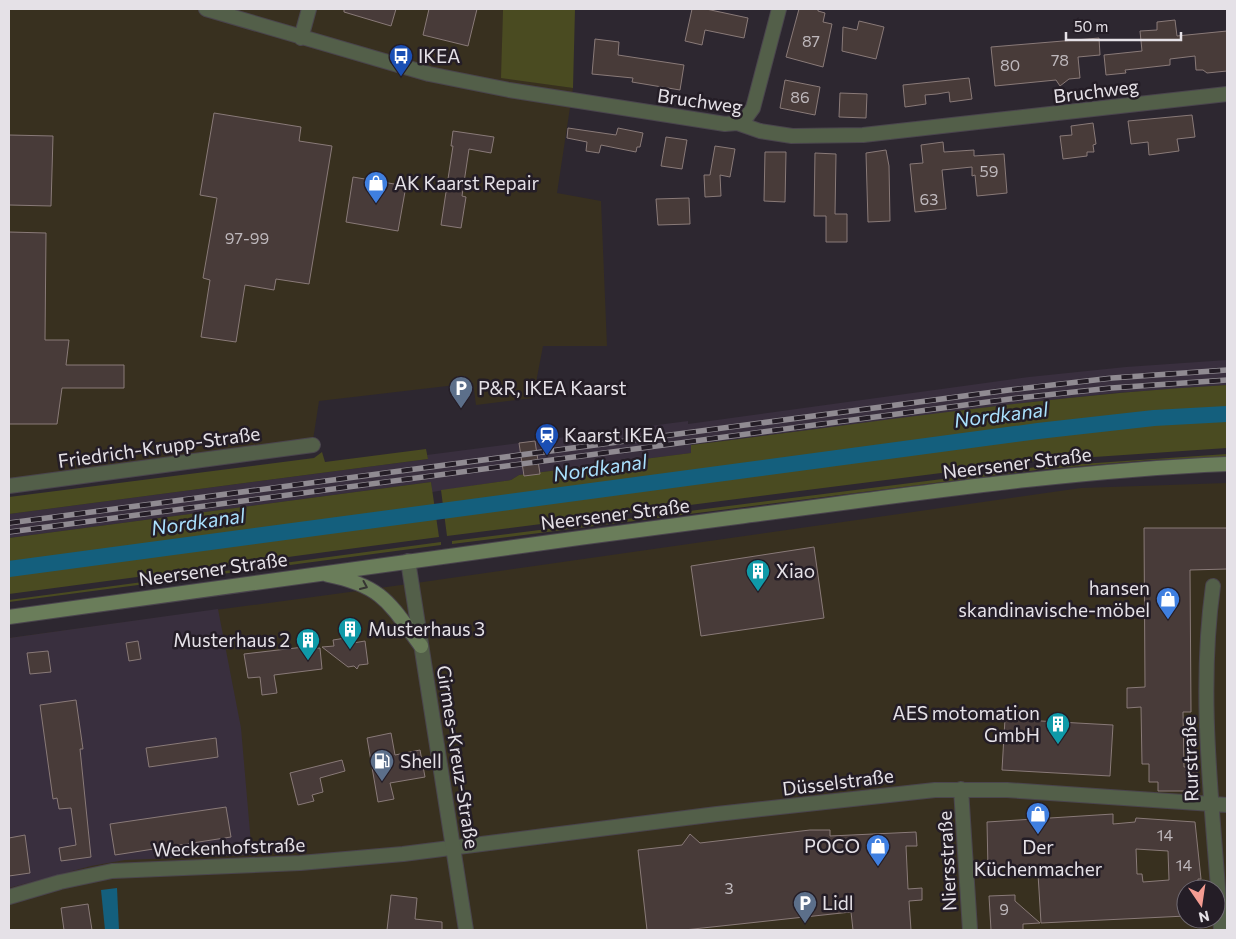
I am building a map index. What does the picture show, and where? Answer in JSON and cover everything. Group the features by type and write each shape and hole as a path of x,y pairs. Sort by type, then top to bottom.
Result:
{"main road":[{"name":"Neersener Straße","path":"9,617 317,573 1028,480 1150,468 1227,464"},
{"path":"317,573 367,586 380,595 394,609 421,646"}],"street":[{"name":"Bruchweg","path":"206,9 429,74 502,89 725,124 737,123 760,131 792,136 863,136 1227,94"},
{"path":"301,38 309,9"},
{"path":"737,123 745,119 753,108 779,9"},
{"name":"Friedrich-Krupp-Straße","path":"9,486 313,445"},
{"name":"Girmes-Kreuz-Straße","path":"408,561 466,930"},
{"name":"Rurstraße","path":"1213,586 1206,631 1208,772 1210,805 1215,834 1221,930"},
{"name":"Düsselstraße","path":"454,848 717,814 961,788 1227,805"},
{"name":"Niersstraße","path":"961,788 970,930"},
{"name":"Weckenhofstraße","path":"9,897 60,882 112,871 300,863 454,848"}],"shaded area":[{"path":"9,9 503,9 502,77 573,88 557,193 601,201 607,346 543,346 533,398 476,405 473,383 319,401 313,440 9,481"},
{"path":"503,9 575,9 573,88 501,78"},
{"path":"1227,360 1227,385 1115,393 1032,402 691,445 692,453 519,475 511,480 432,492 431,482 9,538 9,514 428,459 427,455 688,421 688,424 1029,377 1126,367"},
{"path":"1227,385 1227,448 1035,461 447,536 441,490 511,480 519,475 691,453 691,445 1026,403"},
{"path":"426,449 428,459 9,514 9,497 314,458 322,452 325,462"},
{"path":"1227,454 1227,457 1151,460 1037,470 452,544 452,541 1037,467"},
{"path":"431,482 439,537 9,594 9,538"},
{"path":"1227,483 1227,930 9,930 9,638 416,583 1081,488"},
{"path":"441,542 441,545 9,602 9,600"},
{"path":"218,609 241,728 252,855 125,860 91,866 9,888 9,638"}],"water":[{"path":"117,888 119,930 105,930 101,890"}],"building":[{"path":"344,9 396,9 391,26 344,12"},
{"path":"429,9 477,9 468,46 423,35"},
{"path":"692,9 706,9 748,18 744,38 705,30 702,45 685,41"},
{"path":"799,9 818,9 818,11 825,13 823,22 832,24 823,67 786,57"},
{"path":"1175,20 1177,36 1227,31 1227,71 1207,73 1203,70 1196,70 1195,56 1170,59 1170,65 1125,70 1126,73 1106,75 1104,55 1142,51 1140,31 1157,30 1157,22"},
{"path":"859,21 884,27 876,59 842,51 843,27 857,30"},
{"path":"1099,38 1100,55 1078,57 1080,78 1069,79 1060,86 1056,80 995,86 991,47"},
{"path":"595,39 619,42 618,55 684,65 680,90 632,82 633,78 592,74"},
{"path":"969,78 972,99 950,102 949,92 925,95 926,104 905,107 903,85"},
{"path":"785,80 820,87 815,115 780,108"},
{"path":"840,93 867,94 866,118 839,117"},
{"path":"214,113 301,127 299,141 332,146 309,284 276,279 274,290 245,285 236,342 201,337 210,280 203,278 217,198 200,195"},
{"path":"1192,115 1195,137 1177,139 1179,151 1149,155 1148,142 1131,144 1128,121"},
{"path":"1093,123 1096,144 1093,145 1094,152 1087,152 1087,156 1063,159 1060,136 1072,135 1071,126"},
{"path":"568,128 616,135 618,128 643,133 640,147 637,147 636,152 601,145 599,153 586,151 587,142 567,138"},
{"path":"453,131 494,137 491,153 469,149 462,196 466,197 461,228 441,225 453,146 451,146"},
{"path":"9,135 53,136 51,206 9,205"},
{"path":"666,137 687,140 682,169 661,166"},
{"path":"943,142 944,152 974,150 974,156 1004,154 1007,193 977,196 975,175 972,176 972,167 942,170 946,209 915,212 910,164 923,163 921,145"},
{"path":"715,146 735,149 730,177 720,175 721,196 705,197 704,175 710,175"},
{"path":"886,150 889,166 890,221 868,222 866,153"},
{"path":"765,152 786,152 785,202 764,201"},
{"path":"815,153 836,154 835,214 847,214 847,242 826,242 826,216 814,216"},
{"name":"AK Kaarst Repair","path":"353,177 406,186 398,231 346,222"},
{"path":"689,198 690,224 658,225 656,199"},
{"path":"9,232 46,233 45,340 69,340 66,365 124,365 124,388 62,388 57,424 9,424"},
{"path":"535,441 540,474 524,476 519,443"},
{"name":"hansen skandinavische-möbel","path":"1144,528 1227,528 1227,569 1190,570 1191,712 1183,712 1184,767 1197,767 1197,791 1158,791 1158,782 1149,782 1149,764 1142,764 1141,707 1127,708 1127,688 1145,687"},
{"name":"Xiao","path":"814,547 824,618 701,636 691,566"},
{"name":"Musterhaus 3","path":"352,637 353,643 365,641 368,664 359,665 357,669 354,666 348,667 322,647 334,646 333,640"},
{"path":"138,641 141,659 129,661 126,643"},
{"path":"304,647 304,649 320,648 322,669 274,675 277,693 262,695 260,677 248,678 244,654"},
{"path":"48,651 51,672 30,674 27,653"},
{"path":"76,700 83,749 80,749 91,857 61,861 59,848 76,845 71,808 59,809 57,798 53,799 40,705"},
{"name":"AES motomation GmbH","path":"1005,719 1113,725 1110,776 1002,770"},
{"path":"391,733 395,755 420,750 425,777 390,783 394,799 378,802 367,738"},
{"path":"216,738 218,757 149,767 146,748"},
{"path":"342,760 345,771 320,778 323,792 312,795 314,801 298,805 290,773"},
{"path":"226,807 231,837 115,855 110,824"},
{"path":"1113,814 1113,824 1135,822 1136,818 1195,822 1201,879 1176,879 1176,916 1041,923 1038,874 1027,875 1026,867 988,869 987,822","holes":["1136,849 1168,851 1169,880 1143,882 1142,874 1137,874"]},
{"path":"810,830 830,830 830,836 916,832 917,846 906,846 908,889 922,888 922,900 909,901 911,930 853,930 851,912 684,930 647,930 638,850 682,845 690,834 700,843"},
{"path":"25,835 30,873 9,876 9,838"},
{"path":"391,895 417,898 415,919 442,922 442,930 387,930"},
{"path":"1015,895 1015,901 1040,923 1023,924 1023,930 991,930 989,896"},
{"path":"88,904 92,930 64,930 61,908"}],"waterway":[{"name":"Nordkanal","path":"9,569 1038,431 1154,418 1227,414"}],"railway":[{"path":"9,523 1009,390 1112,378 1227,370"},
{"path":"9,532 1010,399 1111,388 1227,380"}],"place":[{"name":"IKEA","path":"401,77"},
{"name":"AK Kaarst Repair","path":"376,204"},
{"name":"P&R, IKEA Kaarst","path":"461,409"},
{"name":"Kaarst IKEA","path":"547,456"},
{"name":"Xiao","path":"758,592"},
{"name":"hansen skandinavische-möbel","path":"1168,620"},
{"name":"Musterhaus 3","path":"350,650"},
{"name":"Musterhaus 2","path":"308,661"},
{"name":"AES motomation GmbH","path":"1058,745"},
{"name":"Shell","path":"382,782"},
{"name":"Der Küchenmacher","path":"1038,835"},
{"name":"POCO","path":"878,867"},
{"name":"Lidl","path":"805,924"}]}
